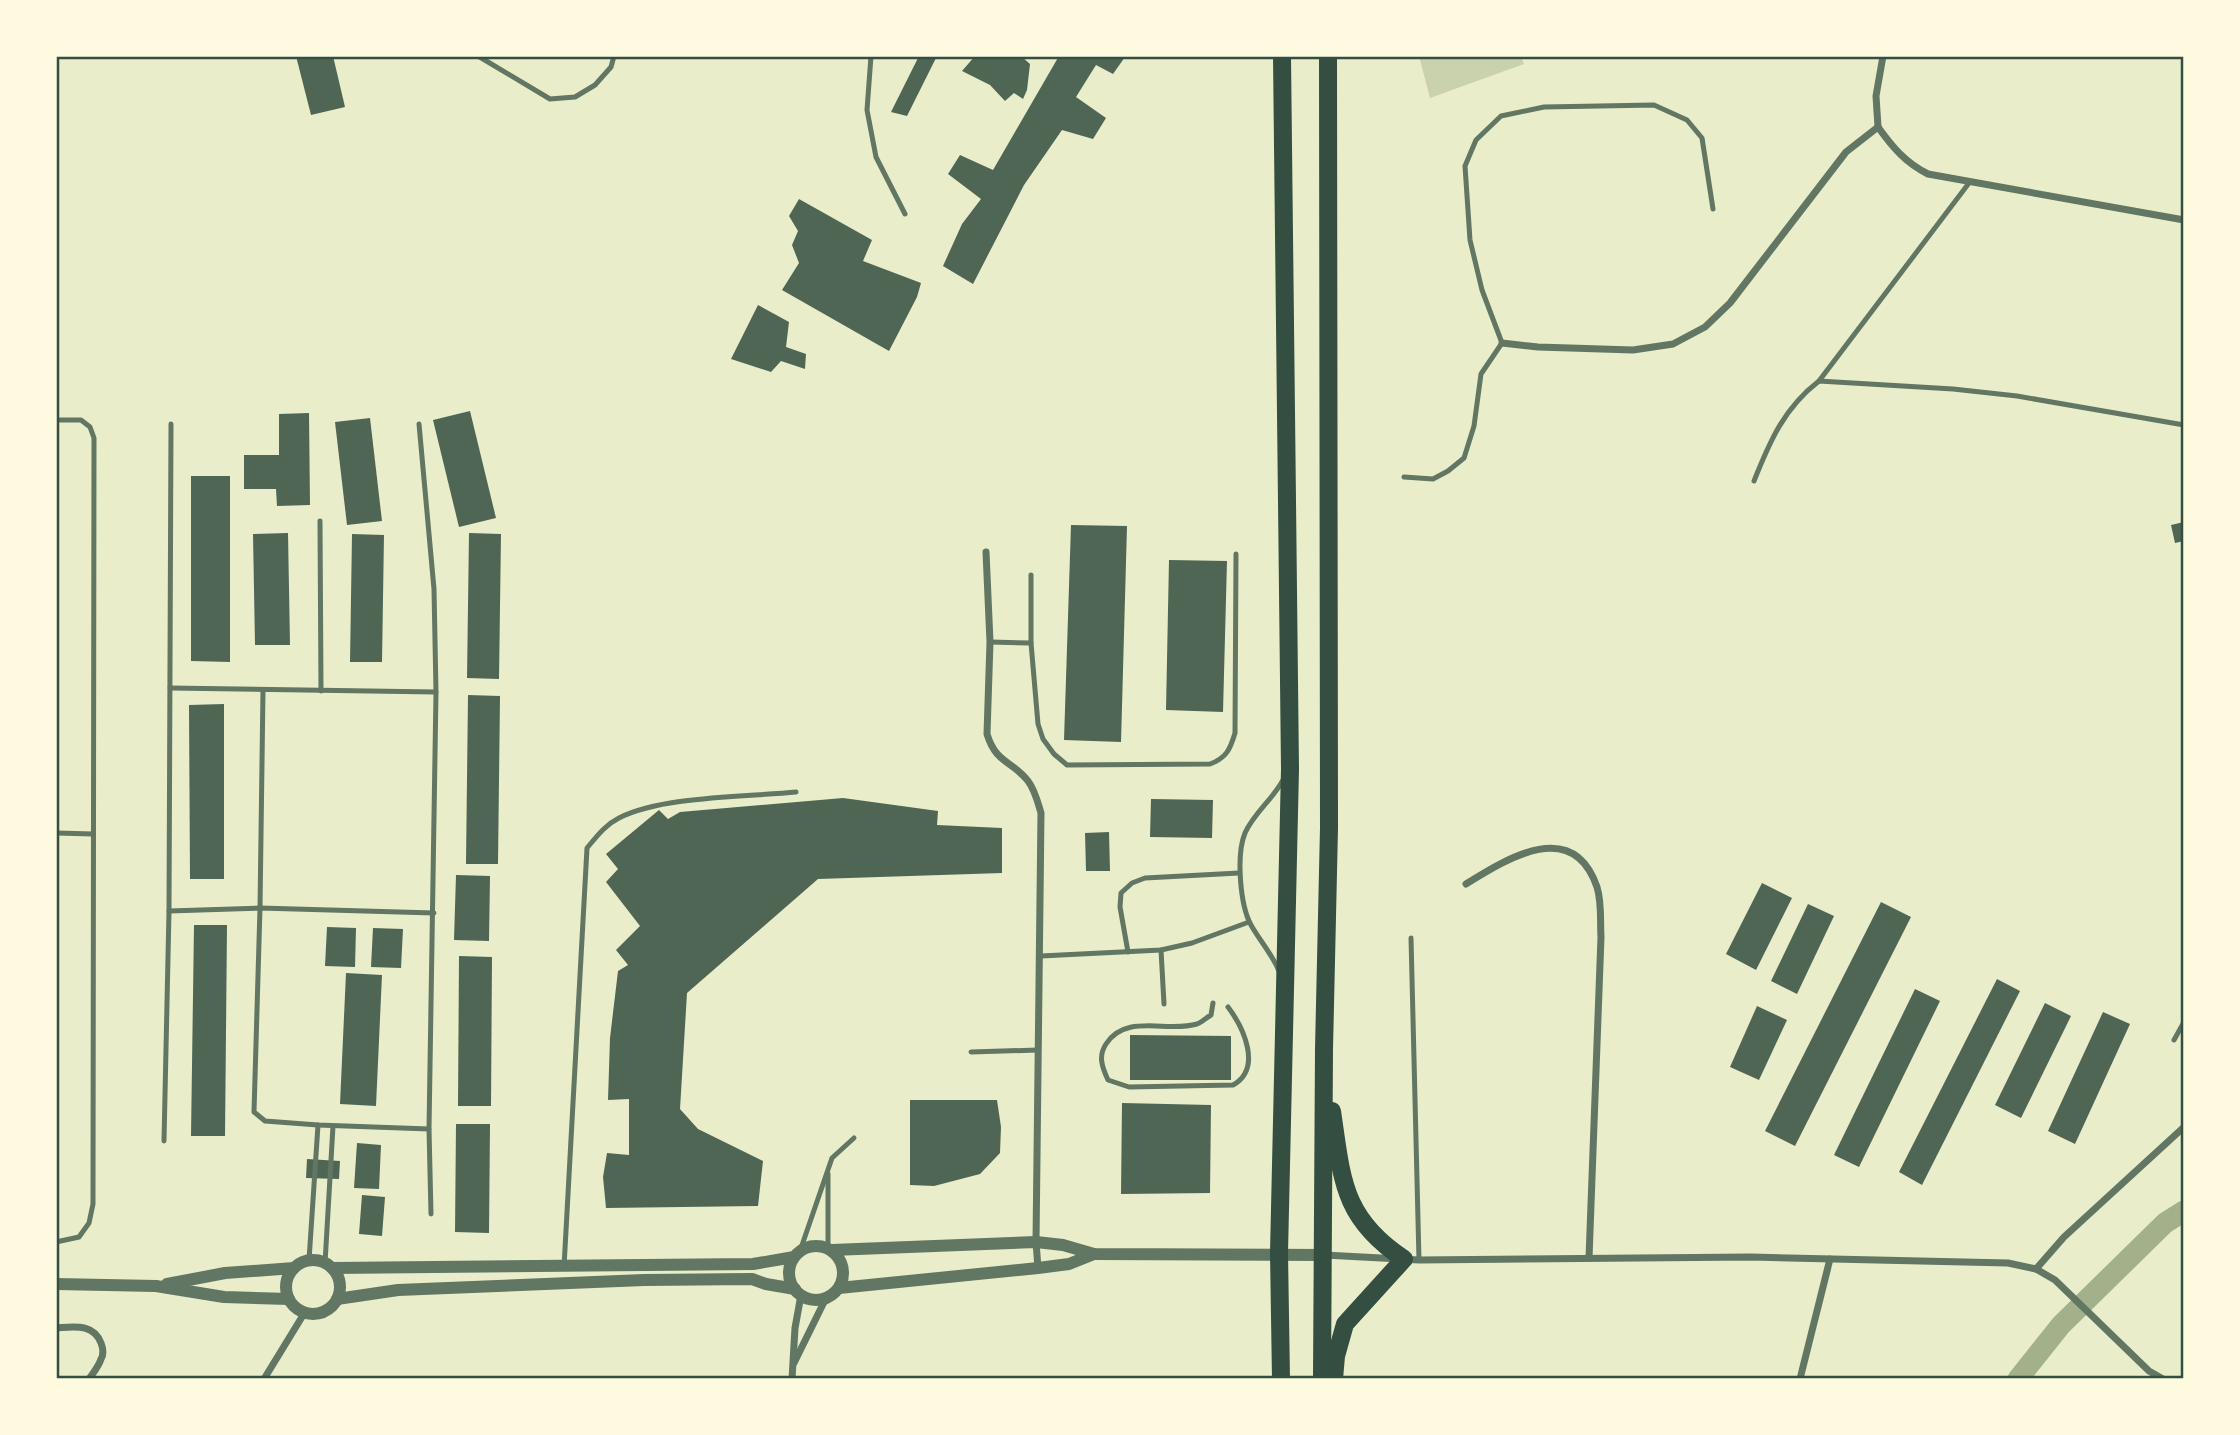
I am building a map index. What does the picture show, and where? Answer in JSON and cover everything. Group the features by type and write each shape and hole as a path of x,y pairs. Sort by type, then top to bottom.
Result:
{"main road":[{"path":"1282,56 1290,768 1279,1253 1282,1379"},
{"path":"1322,1379 1324,1049 1329,828 1328,56"},
{"path":"1324,1049 1342,1182 1349,1199 1367,1227 1385,1246 1412,1260 1345,1324 1336,1356 1334,1379"}],"street":[{"path":"1883,56 1876,96 1878,127 1910,165 1928,174 1969,183 2184,220"},
{"path":"1502,343 1633,351 1673,344 1705,327 1730,303 1846,152 1878,127"},
{"path":"986,552 990,642 987,734 992,748 1003,761 1028,780 1041,813 1036,1242 1038,1268"},
{"path":"1466,884 1500,863 1528,851 1554,849 1570,850 1584,863 1597,887 1601,937 1589,1258"},
{"path":"2036,1269 2064,1237 2184,1127"},
{"path":"156,1286 225,1273 294,1268 309,1260 328,1265 564,1267 753,1264 797,1254 814,1246 830,1249 1036,1242 1063,1245 1094,1254 1279,1253 1412,1260 1589,1258 1981,1261 2036,1269 2055,1280 2157,1378"},
{"path":"830,1249 838,1256 844,1272 839,1288"},
{"path":"792,1379 798,1292 790,1273 797,1254"},
{"path":"792,1367 825,1298 839,1288 1069,1264 1094,1254"},
{"path":"1800,1379 1830,1259"},
{"path":"294,1268 286,1283 289,1299 294,1306 305,1312 317,1314 325,1311 337,1299 340,1283 328,1265"},
{"path":"337,1299 398,1290 644,1280 752,1279 798,1292 809,1299 825,1298"},
{"path":"56,1284 156,1286 224,1297 289,1299"},
{"path":"264,1379 305,1312"},
{"path":"56,1328 82,1327 94,1331 100,1340 102,1358 89,1379"}],"lane":[{"path":"478,56 550,99 575,97 595,85 611,67 614,56"},
{"path":"871,56 867,110 876,157 905,214"},
{"path":"1405,477 1433,479 1464,458 1474,426 1481,374 1502,343 1482,290 1470,240 1465,166 1476,140 1501,116 1544,107 1654,106 1687,120 1702,138 1713,209"},
{"path":"1754,481 1771,438 1800,396 1819,381 1969,183"},
{"path":"1819,381 2017,396 2184,425"},
{"path":"56,420 81,420 90,427 94,438 93,1204 89,1223 79,1237 56,1241"},
{"path":"163,1141 169,911 171,424"},
{"path":"419,424 434,589 436,692 429,1129 431,1214"},
{"path":"320,521 321,691"},
{"path":"1031,575 1031,643 1038,724 1043,739 1054,754 1067,765 1210,764 1224,758 1234,733 1236,554"},
{"path":"990,642 1031,643"},
{"path":"170,688 436,692"},
{"path":"263,690 254,1112 265,1121 429,1129"},
{"path":"1286,987 1273,957 1249,922 1239,873 1245,834 1277,793 1290,768"},
{"path":"564,1267 587,848 601,831 616,819 639,809 673,803 796,792"},
{"path":"56,834 93,834"},
{"path":"1128,952 1121,917 1121,893 1132,883 1145,878 1239,873"},
{"path":"169,911 260,908 433,914"},
{"path":"1041,956 1161,950 1192,943 1249,922"},
{"path":"1411,938 1412,1260"},
{"path":"1161,950 1164,1004"},
{"path":"1213,1003 1211,1015 1194,1025 1127,1027 1113,1034 1102,1050 1101,1065 1108,1080 1129,1087 1233,1085 1241,1080 1248,1062 1248,1046 1240,1023 1228,1007"},
{"path":"2174,1040 2184,1021"},
{"path":"971,1052 1038,1050"},
{"path":"309,1260 318,1125"},
{"path":"328,1265 328,1191 333,1126"},
{"path":"797,1254 832,1158 853,1138"},
{"path":"829,1167 830,1249"},
{"path":"314,1191 328,1191"}],"green space":[{"path":"1419,56 1521,56 1524,64 1430,98"}],"building":[{"path":"296,56 333,56 345,107 311,115"},
{"path":"919,56 937,56 907,116 891,112"},
{"path":"975,56 1021,56 1030,64 1027,90 1023,99 1014,93 1005,101 990,85 962,71"},
{"path":"1059,56 1125,57 1113,74 1096,65 1076,97 1106,118 1093,139 1062,130 1024,185 973,284 943,266 962,224 981,199 948,174 960,155 993,170"},
{"path":"799,199 872,240 863,261 921,283 917,297 889,351 782,290 799,263 792,245 798,231 789,216"},
{"path":"758,305 789,322 786,347 806,354 805,369 781,361 771,372 731,359"},
{"path":"470,411 496,518 459,527 433,420"},
{"path":"309,413 310,505 277,506 276,489 244,489 244,455 279,455 279,414"},
{"path":"370,418 382,521 347,525 335,422"},
{"path":"191,476 230,476 230,662 191,661"},
{"path":"2184,522 2184,541 2175,543 2171,525"},
{"path":"1071,525 1127,526 1121,742 1064,740"},
{"path":"288,533 290,645 255,645 253,534"},
{"path":"469,533 501,534 499,679 467,678"},
{"path":"352,534 384,535 382,662 350,662"},
{"path":"1169,560 1227,561 1223,712 1166,710"},
{"path":"468,695 500,696 498,864 466,864"},
{"path":"224,704 224,879 190,879 189,705"},
{"path":"843,798 938,811 937,825 1002,828 1002,873 818,879 687,993 680,1109 698,1129 763,1161 758,1206 606,1208 603,1177 607,1153 629,1155 629,1099 608,1100 610,1038 618,971 628,965 616,950 640,926 606,882 618,869 606,854 659,810 668,819 680,812"},
{"path":"1151,799 1213,800 1212,838 1150,837"},
{"path":"1109,832 1110,871 1086,871 1085,833"},
{"path":"456,875 490,876 489,941 454,940"},
{"path":"1762,883 1792,898 1756,970 1726,954"},
{"path":"1881,902 1911,917 1795,1146 1765,1131"},
{"path":"1808,904 1834,916 1797,994 1771,981"},
{"path":"194,925 227,925 225,1136 191,1136"},
{"path":"327,927 356,928 355,967 325,966"},
{"path":"373,928 403,929 401,968 371,967"},
{"path":"459,956 492,957 491,1106 458,1106"},
{"path":"346,973 382,975 376,1106 340,1104"},
{"path":"1997,979 2020,991 1922,1185 1899,1172"},
{"path":"1915,989 1940,1001 1859,1167 1834,1155"},
{"path":"2045,1003 2071,1016 2021,1118 1995,1105"},
{"path":"1757,1006 1787,1020 1759,1080 1730,1067"},
{"path":"2103,1012 2130,1024 2075,1144 2048,1131"},
{"path":"1130,1035 1231,1036 1231,1080 1130,1080"},
{"path":"910,1100 997,1100 1001,1127 1000,1153 980,1174 934,1186 910,1185"},
{"path":"1122,1103 1211,1105 1210,1193 1121,1194"},
{"path":"456,1124 490,1124 489,1233 455,1232"},
{"path":"357,1143 381,1145 379,1189 354,1188"},
{"path":"307,1159 340,1161 339,1179 306,1178"},
{"path":"362,1195 385,1197 382,1236 359,1234"}],"waterway":[{"path":"2018,1379 2061,1325 2165,1223 2184,1211"}]}
